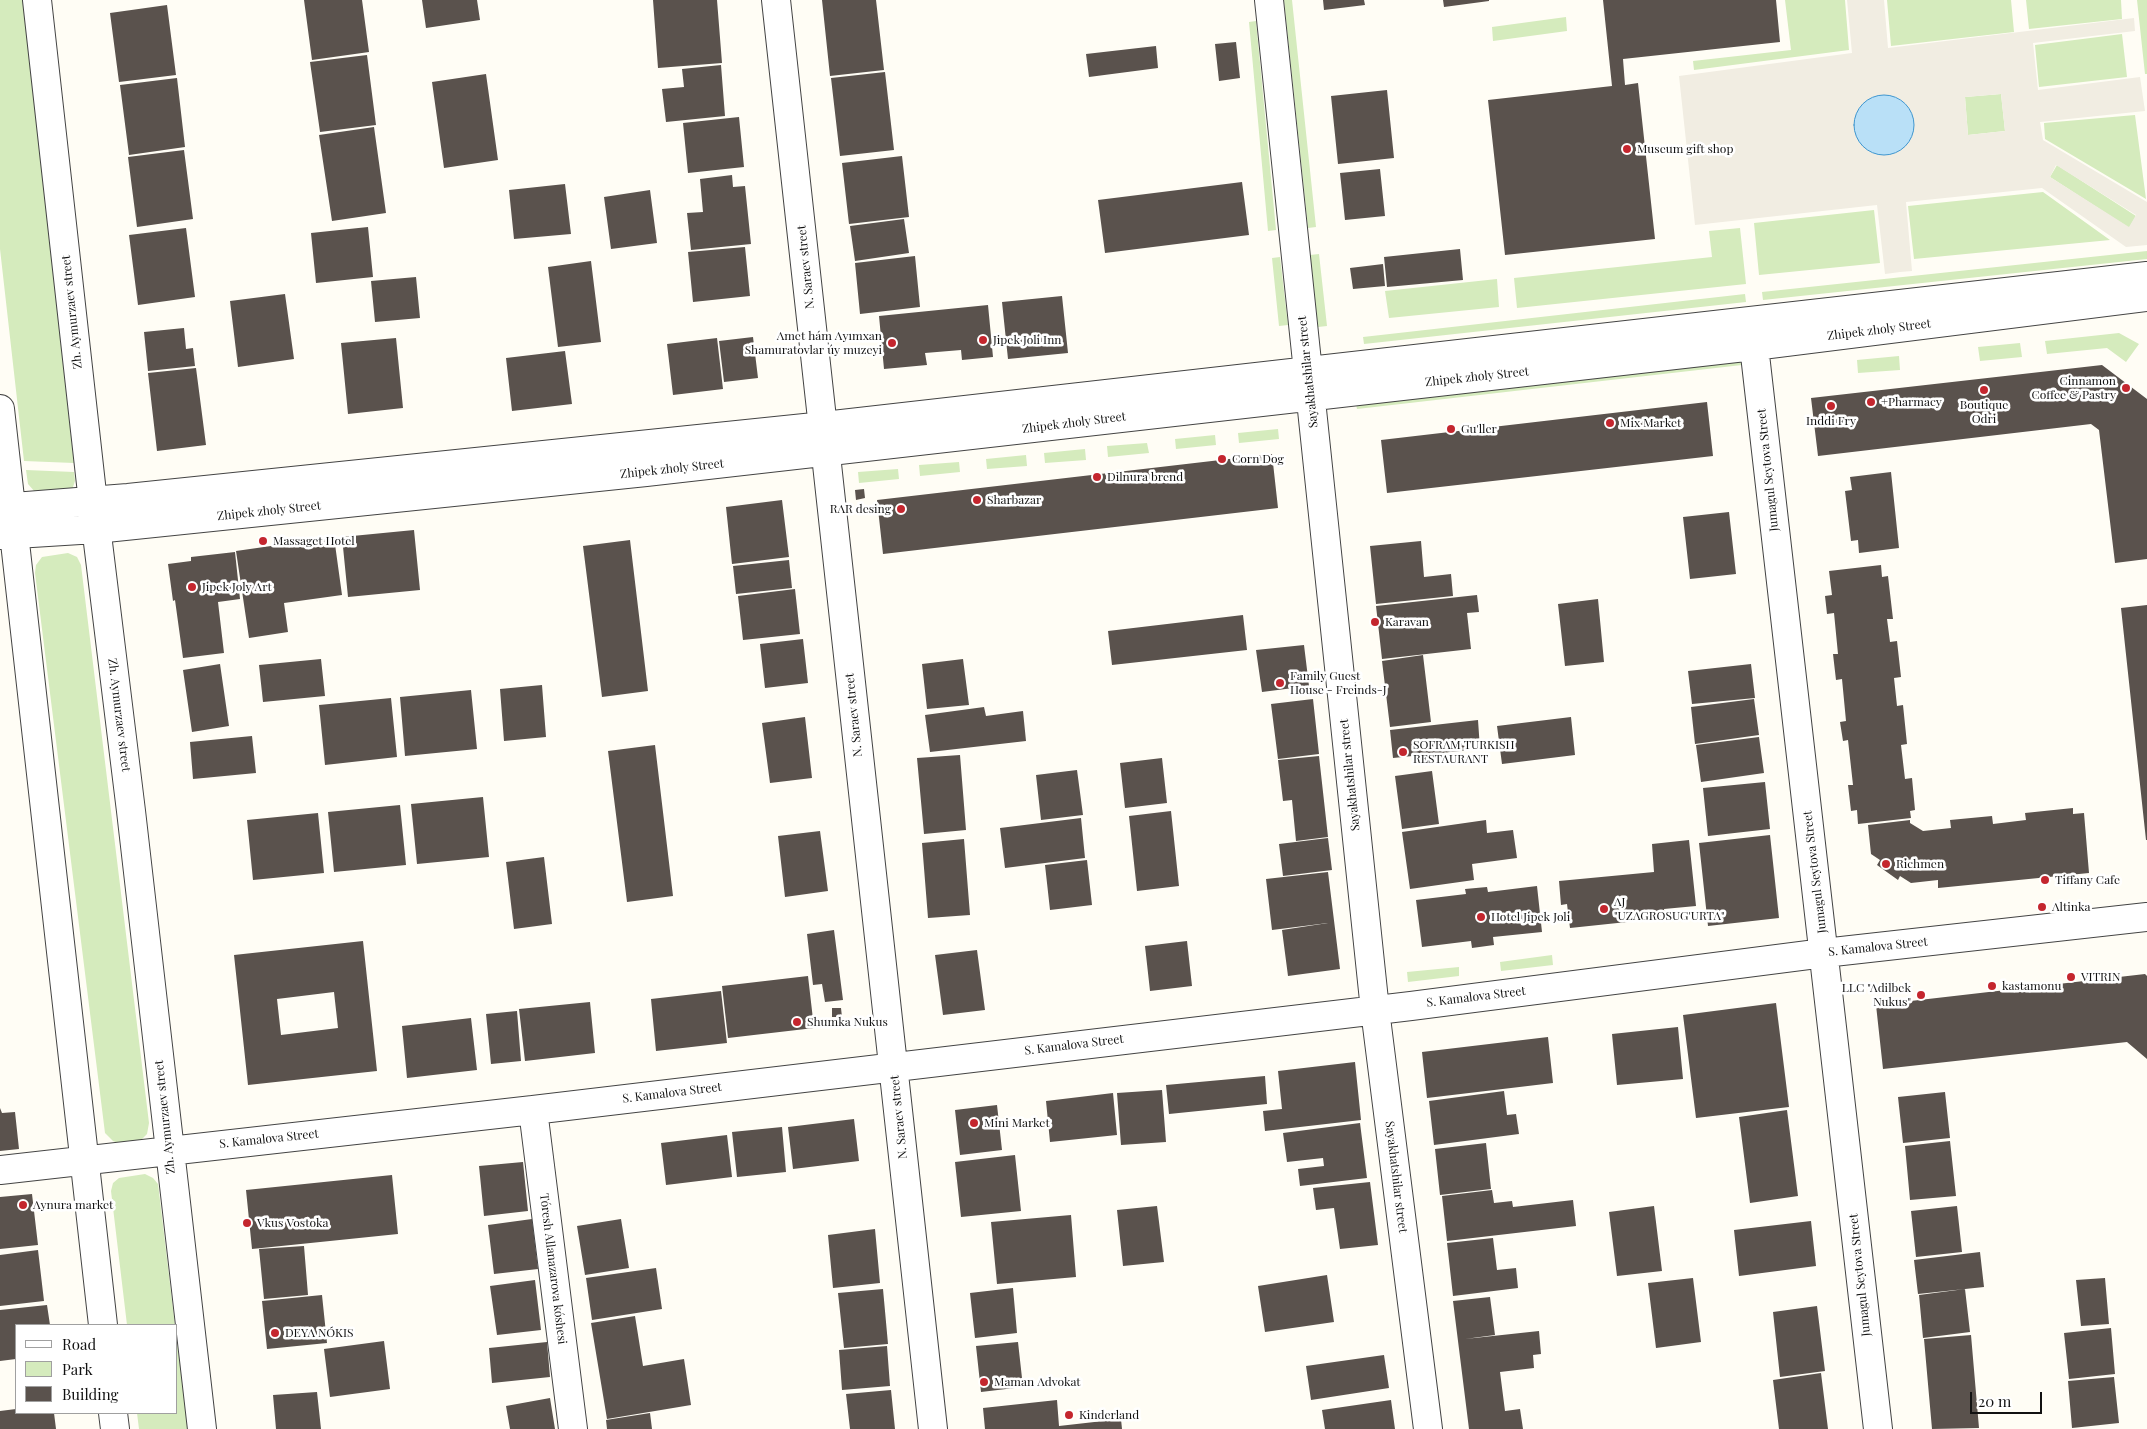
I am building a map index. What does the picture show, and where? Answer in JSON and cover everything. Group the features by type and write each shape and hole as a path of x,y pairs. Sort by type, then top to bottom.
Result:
{"street":[{"name":"Zh. Aymurzaev street","path":"37,0 92,502 131,810 202,1429"},
{"name":"N. Saraev street","path":"776,0 933,1429"},
{"name":"Sayakhatshilar street","path":"1269,0 1375,1010 1428,1429"},
{"name":"Zhipek zholy Street","path":"7,535 96,530 825,439 1309,384 2147,276"},
{"name":"Zhipek zholy Street","path":"1309,384 1754,346 2147,297"},
{"name":"Jumagul Seytova Street","path":"1754,346 1878,1429"},
{"path":"0,409 7,535 103,1324"},
{"name":"Zhipek zholy Street","path":"5,508 825,439"},
{"name":"S. Kamalova Street","path":"0,1170 533,1110 1375,1010 1824,953 2147,916"},
{"name":"Tóresh Allanazarova kóshesi","path":"533,1110 573,1429"},
{"path":"113,1414 115,1429"}],"green space":[{"path":"0,0 23,0 74,463 24,461 0,249"},
{"path":"1284,0 1292,0 1316,227 1308,228"},
{"path":"1785,0 1845,0 1849,50 1694,70 1693,61 1791,50"},
{"path":"1887,0 2011,0 2014,32 1891,46"},
{"path":"2026,0 2121,0 2122,19 2029,29"},
{"path":"2137,0 2147,0 2147,74 2145,74"},
{"path":"1566,17 1567,31 1493,41 1492,27"},
{"path":"1256,21 1276,230 1268,231 1249,22"},
{"path":"2122,34 2127,77 2039,87 2035,45"},
{"path":"2001,94 2005,131 1968,135 1965,97"},
{"path":"2135,115 2146,199 2045,139 2044,123"},
{"path":"2057,165 2136,216 2129,228 2050,177"},
{"path":"2043,192 2110,240 1914,259 1908,206"},
{"path":"1874,210 1880,263 1759,275 1754,223"},
{"path":"1740,228 1746,284 1517,308 1514,278 1712,257 1709,231"},
{"path":"2147,251 2147,259 1763,300 1762,292"},
{"path":"1319,254 1327,326 1318,327 1310,255"},
{"path":"1280,257 1288,325 1279,326 1272,258"},
{"path":"1497,279 1499,307 1389,318 1385,291"},
{"path":"1745,294 1746,302 1364,344 1363,337"},
{"path":"2119,333 2139,344 2126,362 2107,348 2047,354 2045,341"},
{"path":"2020,343 2022,357 1980,361 1978,347"},
{"path":"1899,356 1900,370 1858,373 1857,360"},
{"path":"1740,361 1742,365 1357,409 1356,404"},
{"path":"1278,429 1279,439 1239,443 1238,433"},
{"path":"1215,435 1216,445 1176,449 1175,439"},
{"path":"1147,443 1149,453 1108,457 1107,446"},
{"path":"1085,449 1086,460 1045,463 1044,453"},
{"path":"1026,455 1027,466 987,469 986,459"},
{"path":"959,462 960,472 920,476 919,465"},
{"path":"898,469 899,479 859,483 858,472"},
{"path":"26,470 74,472 75,481 72,490 35,492 28,484"},
{"path":"68,553 77,557 81,565 149,1123 147,1134 141,1140 120,1144 113,1141 105,1133 35,573 36,565 42,557"},
{"path":"1552,955 1553,965 1501,971 1500,962"},
{"path":"1459,967 1459,976 1408,982 1407,972"},
{"path":"145,1174 153,1178 158,1184 175,1324 127,1324 111,1191 113,1183 119,1178"},
{"path":"178,1349 188,1429 139,1429 137,1414 178,1414"}],"shaded area":[{"path":"1847,0 1884,0 1888,48 2134,18 2135,31 2033,43 2038,90 2140,77 2145,111 2040,122 2043,140 2147,202 2147,245 2126,247 2042,188 1906,202 1912,271 1885,274 1877,205 1695,225 1679,76 1852,53","holes":["2001,94 2005,131 1968,135 1965,97","1881,95 1898,98 1906,104 1909,141 1893,153 1871,98","2056,165 2136,215 2129,227 2050,177"]}],"water":[{"path":"1884,95 1900,100 1905,104 1909,109 1914,125 1909,141 1905,146 1900,150 1884,155 1868,150 1863,146 1859,141 1854,125 1859,109 1863,104 1868,100"}],"building":[{"path":"304,0 362,0 369,52 312,60"},
{"path":"422,0 477,0 480,20 426,28"},
{"path":"653,0 717,0 722,63 658,68"},
{"path":"822,0 876,0 884,70 830,76"},
{"path":"1323,0 1364,0 1365,5 1324,10"},
{"path":"1443,0 1489,0 1489,1 1444,7"},
{"path":"1603,0 1776,0 1780,42 1623,59 1625,85 1638,83 1655,239 1505,255 1488,100 1612,86"},
{"path":"167,5 176,75 119,82 110,13"},
{"path":"1236,42 1240,78 1219,81 1215,44"},
{"path":"1156,46 1158,68 1089,77 1086,54"},
{"path":"367,55 376,125 320,132 310,62"},
{"path":"721,65 725,116 666,122 662,89 684,87 682,69"},
{"path":"885,72 894,150 840,156 831,78"},
{"path":"486,74 498,160 444,168 432,82"},
{"path":"177,78 185,147 129,155 120,85"},
{"path":"1387,90 1394,158 1338,164 1331,96"},
{"path":"739,117 744,167 688,173 683,123"},
{"path":"374,127 386,213 332,221 319,135"},
{"path":"184,150 193,219 137,227 128,157"},
{"path":"902,156 909,217 849,224 842,163"},
{"path":"1380,169 1385,216 1345,220 1340,173"},
{"path":"732,175 733,187 745,186 751,244 691,250 687,213 703,212 700,179"},
{"path":"1242,182 1249,235 1105,253 1098,200"},
{"path":"565,184 571,234 514,239 509,190"},
{"path":"650,190 657,243 611,249 604,197"},
{"path":"904,219 909,253 855,261 850,226"},
{"path":"368,227 373,277 316,283 311,233"},
{"path":"186,228 195,297 138,305 129,235"},
{"path":"745,247 750,296 693,302 688,252"},
{"path":"1460,249 1463,280 1387,287 1384,257"},
{"path":"915,256 920,307 860,314 855,263"},
{"path":"591,261 601,342 558,347 548,267"},
{"path":"1383,264 1385,286 1353,289 1350,268"},
{"path":"416,277 420,318 375,322 371,281"},
{"path":"285,294 294,359 238,367 230,301"},
{"path":"1062,296 1068,353 1008,359 1002,302"},
{"path":"988,305 993,357 962,360 961,350 925,353 927,365 884,369 879,316"},
{"path":"184,328 186,349 193,348 195,366 148,371 144,332"},
{"path":"753,337 758,378 724,382 719,341"},
{"path":"396,338 403,408 348,414 341,343"},
{"path":"717,338 723,389 673,395 667,344"},
{"path":"565,351 572,404 512,411 506,358"},
{"path":"2102,365 2147,399 2147,559 2115,563 2099,430 2091,424 1818,456 1811,398"},
{"path":"196,368 206,445 157,451 148,373"},
{"path":"1707,402 1713,456 1387,493 1381,440"},
{"path":"1272,454 1278,508 883,554 877,500"},
{"path":"1891,472 1899,548 1859,553 1858,540 1851,541 1845,491 1852,490 1850,477"},
{"path":"864,489 865,498 856,500 855,490"},
{"path":"782,500 789,557 732,564 726,507"},
{"path":"1729,512 1736,574 1690,579 1683,517"},
{"path":"414,530 420,590 348,597 342,537"},
{"path":"334,537 342,595 284,603 288,632 249,638 236,551"},
{"path":"630,540 648,691 602,697 583,546"},
{"path":"1421,541 1424,577 1451,574 1453,596 1376,604 1370,546"},
{"path":"235,552 240,599 218,602 224,653 183,658 168,564 191,561 191,557"},
{"path":"789,560 792,588 736,594 733,566"},
{"path":"1881,565 1882,577 1888,576 1893,619 1887,619 1890,642 1897,641 1901,677 1894,678 1897,706 1903,705 1907,744 1901,745 1905,779 1912,778 1915,810 1910,811 1911,818 1858,824 1857,810 1851,811 1848,785 1853,785 1848,740 1843,741 1840,722 1846,721 1842,679 1836,680 1833,654 1838,654 1834,613 1827,614 1825,596 1832,595 1829,571"},
{"path":"795,589 800,634 743,640 738,596"},
{"path":"1477,595 1479,612 1467,613 1471,649 1382,659 1376,606"},
{"path":"1598,599 1604,662 1565,666 1558,604"},
{"path":"2147,605 2147,840 2146,840 2121,608"},
{"path":"1243,615 1247,650 1112,665 1108,631"},
{"path":"803,639 808,683 765,688 760,644"},
{"path":"1304,645 1309,686 1262,692 1256,650"},
{"path":"1423,655 1431,722 1390,727 1382,661"},
{"path":"321,659 325,696 263,702 259,665"},
{"path":"963,659 969,705 927,709 922,664"},
{"path":"220,664 229,726 192,732 183,670"},
{"path":"1751,664 1755,698 1692,704 1688,671"},
{"path":"542,685 546,737 504,741 500,689"},
{"path":"471,690 477,749 405,756 400,697"},
{"path":"391,698 397,757 325,765 319,705"},
{"path":"1313,699 1319,754 1278,759 1271,704"},
{"path":"1754,699 1759,735 1695,744 1691,707"},
{"path":"984,707 986,716 1023,711 1026,741 930,752 925,715"},
{"path":"805,717 812,778 770,783 762,723"},
{"path":"1571,717 1575,755 1502,764 1497,726"},
{"path":"1478,720 1480,749 1393,758 1390,730"},
{"path":"252,736 256,773 193,779 190,742"},
{"path":"1759,737 1764,773 1701,782 1696,745"},
{"path":"655,745 673,896 627,902 608,751"},
{"path":"960,755 966,830 924,834 917,758"},
{"path":"1319,756 1328,837 1296,841 1292,800 1283,801 1278,760"},
{"path":"1162,758 1167,803 1125,808 1120,763"},
{"path":"1077,770 1083,815 1041,820 1036,775"},
{"path":"1432,771 1439,824 1402,829 1395,776"},
{"path":"1765,782 1770,829 1708,836 1703,788"},
{"path":"483,797 489,857 417,864 411,804"},
{"path":"400,805 406,865 334,872 328,812"},
{"path":"2073,808 2073,814 2084,813 2089,873 1938,888 1938,880 1911,883 1900,876 1898,880 1877,865 1880,860 1871,854 1868,825 1910,820 1910,823 1923,831 1951,828 1950,820 1992,816 1993,824 2026,820 2025,813"},
{"path":"1171,811 1179,886 1137,891 1129,816"},
{"path":"318,813 324,873 253,880 247,820"},
{"path":"1081,818 1085,858 1005,868 1000,828"},
{"path":"1486,820 1487,833 1513,830 1517,858 1472,864 1474,880 1410,889 1402,832"},
{"path":"820,831 828,891 785,897 778,836"},
{"path":"1770,835 1779,918 1708,926 1699,843"},
{"path":"1328,838 1332,870 1283,876 1279,844"},
{"path":"964,839 970,915 928,918 922,843"},
{"path":"1689,840 1696,906 1664,909 1665,918 1570,928 1567,904 1561,905 1559,881 1654,872 1652,844"},
{"path":"544,857 552,924 514,929 506,862"},
{"path":"1087,860 1092,905 1050,910 1045,865"},
{"path":"1328,872 1340,969 1288,976 1282,930 1328,923 1272,930 1266,879"},
{"path":"1537,886 1542,932 1493,937 1494,945 1472,948 1471,941 1422,947 1416,900 1466,894 1465,889 1487,887 1488,892"},
{"path":"834,930 843,1000 825,1002 822,984 813,985 807,934"},
{"path":"363,941 377,1071 248,1085 234,955","holes":["334,992 338,1028 281,1035 277,999"]},
{"path":"1187,941 1192,986 1150,991 1145,946"},
{"path":"977,950 985,1010 943,1015 935,955"},
{"path":"2145,974 2147,976 2147,1059 2127,1042 1883,1069 1876,1005"},
{"path":"808,976 814,1028 728,1038 722,986"},
{"path":"721,991 727,1043 656,1051 651,999"},
{"path":"590,1002 595,1053 525,1061 519,1009"},
{"path":"1776,1003 1789,1107 1696,1118 1683,1015"},
{"path":"832,1008 841,1008 842,1017 832,1017"},
{"path":"517,1011 521,1061 491,1064 486,1014"},
{"path":"471,1018 477,1070 407,1078 402,1026"},
{"path":"1678,1027 1683,1079 1617,1085 1612,1034"},
{"path":"1548,1037 1553,1083 1427,1098 1422,1052"},
{"path":"1355,1062 1361,1120 1265,1131 1263,1111 1282,1109 1278,1071"},
{"path":"1265,1076 1267,1104 1169,1114 1166,1085"},
{"path":"1162,1090 1166,1142 1121,1145 1117,1093"},
{"path":"1504,1091 1507,1115 1516,1114 1519,1134 1434,1145 1429,1101"},
{"path":"1945,1092 1950,1138 1903,1143 1898,1097"},
{"path":"1113,1093 1117,1135 1050,1142 1046,1101"},
{"path":"997,1105 1002,1150 960,1155 955,1110"},
{"path":"0,1108 2,1113 15,1112 19,1149 0,1151"},
{"path":"1787,1110 1798,1196 1750,1203 1739,1117"},
{"path":"854,1119 859,1161 793,1169 788,1127"},
{"path":"1360,1123 1367,1178 1300,1186 1298,1169 1324,1166 1323,1158 1287,1162 1283,1133"},
{"path":"782,1127 786,1172 737,1177 732,1132"},
{"path":"727,1135 732,1177 666,1185 661,1143"},
{"path":"1950,1141 1956,1196 1910,1200 1905,1146"},
{"path":"1486,1143 1491,1189 1440,1195 1435,1149"},
{"path":"1015,1155 1021,1211 961,1217 955,1162"},
{"path":"523,1162 528,1211 484,1216 479,1166"},
{"path":"392,1175 398,1234 252,1249 246,1190"},
{"path":"1370,1182 1378,1245 1340,1249 1334,1208 1316,1210 1313,1188"},
{"path":"1492,1190 1494,1203 1512,1201 1513,1207 1573,1200 1576,1226 1447,1241 1442,1196"},
{"path":"32,1194 38,1245 0,1249 0,1197"},
{"path":"1157,1206 1164,1262 1123,1266 1117,1210"},
{"path":"1654,1206 1662,1271 1617,1276 1609,1212"},
{"path":"1957,1206 1962,1252 1916,1257 1911,1211"},
{"path":"1071,1215 1076,1277 997,1284 991,1222"},
{"path":"532,1219 538,1269 494,1274 488,1225"},
{"path":"621,1219 629,1268 585,1275 577,1226"},
{"path":"1811,1221 1816,1266 1739,1276 1734,1230"},
{"path":"875,1229 880,1283 833,1288 828,1235"},
{"path":"1493,1238 1497,1270 1516,1268 1518,1288 1453,1296 1447,1243"},
{"path":"304,1246 308,1295 264,1299 259,1249"},
{"path":"38,1250 44,1301 0,1306 0,1255"},
{"path":"1980,1252 1984,1287 1918,1294 1914,1260"},
{"path":"656,1268 662,1309 592,1320 586,1278"},
{"path":"1327,1275 1334,1322 1265,1332 1258,1286"},
{"path":"1693,1278 1701,1342 1656,1348 1648,1283"},
{"path":"2105,1278 2109,1324 2081,1326 2076,1280"},
{"path":"535,1280 541,1330 497,1335 490,1286"},
{"path":"1013,1288 1017,1333 975,1338 970,1293"},
{"path":"883,1289 888,1344 844,1348 838,1293"},
{"path":"1965,1289 1970,1332 1923,1338 1919,1295"},
{"path":"322,1295 327,1343 267,1349 262,1301"},
{"path":"1490,1297 1495,1335 1465,1339 1539,1331 1541,1354 1533,1355 1534,1368 1500,1372 1505,1411 1520,1409 1523,1429 1469,1429 1453,1301"},
{"path":"47,1305 50,1324 15,1324 15,1359 0,1361 0,1310"},
{"path":"1817,1306 1825,1371 1780,1377 1773,1312"},
{"path":"635,1316 643,1366 684,1359 691,1405 607,1419 591,1323"},
{"path":"2111,1328 2115,1374 2069,1379 2064,1333"},
{"path":"1971,1335 1979,1428 1932,1429 1924,1339"},
{"path":"384,1341 390,1389 330,1397 324,1349"},
{"path":"547,1342 550,1377 492,1383 489,1348"},
{"path":"1018,1342 1023,1387 981,1392 976,1346"},
{"path":"887,1346 890,1386 842,1390 839,1350"},
{"path":"1384,1355 1389,1388 1311,1400 1306,1366"},
{"path":"1821,1373 1828,1429 1779,1429 1773,1380"},
{"path":"2114,1377 2119,1423 2072,1428 2068,1381"},
{"path":"891,1390 895,1429 850,1429 846,1394"},
{"path":"317,1392 321,1429 276,1429 273,1395"},
{"path":"550,1398 555,1429 510,1429 506,1406"},
{"path":"1057,1400 1059,1426 1121,1419 1122,1429 985,1429 983,1408"},
{"path":"1391,1400 1395,1429 1325,1429 1322,1410"},
{"path":"15,1409 15,1414 54,1414 56,1429 0,1429 0,1411"},
{"path":"650,1413 652,1429 607,1429 606,1420"}],"place":[{"name":"Museum gift shop","path":"1627,149"},
{"name":"Jipek Joli Inn","path":"983,340"},
{"name":"Amet hám Ayımxan Shamuratovlar úy muzeyi","path":"892,343"},
{"name":"Cinnamon Coffee & Pastry","path":"2126,388"},
{"name":"Boutique Odri","path":"1984,390"},
{"name":"+Pharmacy","path":"1871,402"},
{"name":"Inddi Fry","path":"1831,406"},
{"name":"Mix Market","path":"1610,423"},
{"name":"Gu'ller","path":"1451,429"},
{"name":"Corn Dog","path":"1222,459"},
{"name":"Dilnura brend","path":"1097,477"},
{"name":"Sharbazar","path":"977,500"},
{"name":"RAR desing","path":"901,509"},
{"name":"Massaget Hotel","path":"263,541"},
{"name":"Jipek Joly Art","path":"192,587"},
{"name":"Karavan","path":"1375,622"},
{"name":"Family Guest House - Freinds-J","path":"1280,683"},
{"name":"SOFRAM TURKISH RESTAURANT","path":"1403,752"},
{"name":"Richmen","path":"1886,864"},
{"name":"Tiffany Cafe","path":"2045,880"},
{"name":"Altinka","path":"2042,907"},
{"name":"AJ \"UZAGROSUG'URTA\"","path":"1604,909"},
{"name":"Hotel Jipek Joli","path":"1481,917"},
{"name":"VITRIN","path":"2071,977"},
{"name":"kastamonu","path":"1992,986"},
{"name":"LLC \"Adilbek Nukus\"","path":"1921,995"},
{"name":"Shumka Nukus","path":"797,1022"},
{"name":"Mini Market","path":"974,1123"},
{"name":"Aynura market","path":"23,1205"},
{"name":"Vkus Vostoka","path":"247,1223"},
{"name":"DEYA NÓKIS","path":"275,1333"},
{"name":"Maman Advokat","path":"984,1382"},
{"name":"Kinderland","path":"1069,1415"}]}
